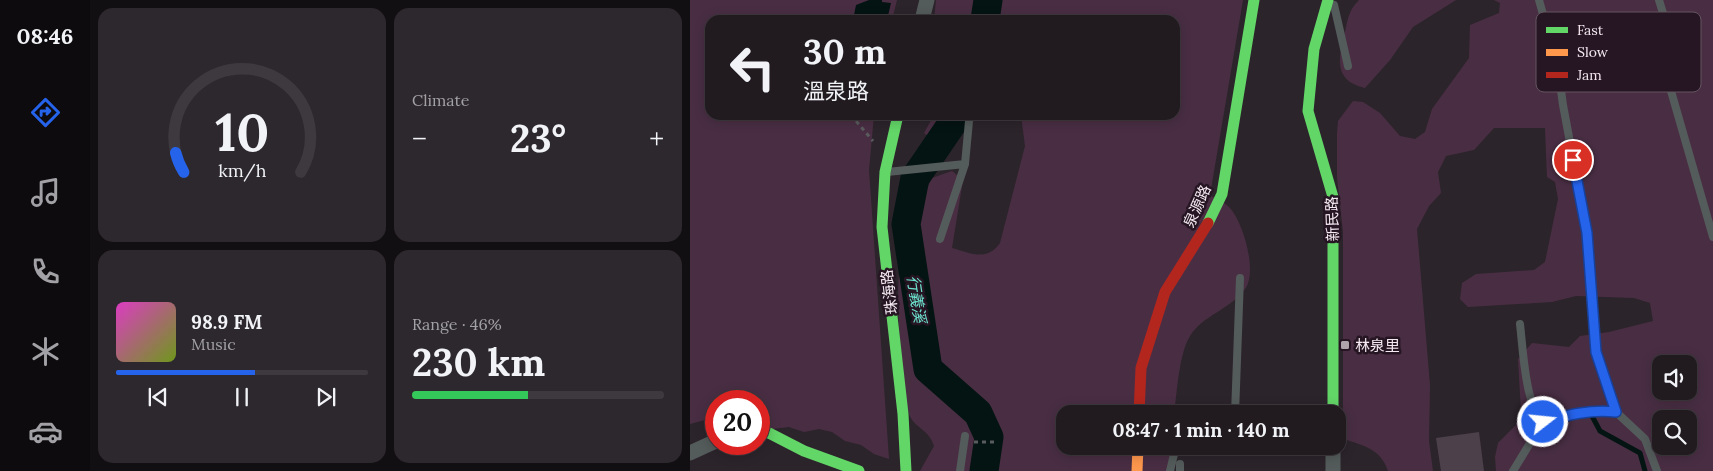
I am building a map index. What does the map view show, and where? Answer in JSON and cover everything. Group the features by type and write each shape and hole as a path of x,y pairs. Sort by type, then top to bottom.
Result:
{"street":[{"path":"923,15 926,0"},
{"name":"泉源路","path":"1139,405 1141,368 1165,292 1201,237 1222,194 1254,0"},
{"name":"新民路","path":"1328,0 1314,49 1308,111 1333,196 1333,405"},
{"name":"珠海路","path":"897,120 885,172 882,227 903,414 906,471"},
{"path":"770,434 804,451 859,471"},
{"path":"690,453 705,446"},
{"path":"1137,471 1138,455"},
{"path":"1333,455 1333,471"}],"lane":[{"path":"1333,0 1348,66"},
{"path":"1538,0 1542,12"},
{"path":"1659,0 1663,12"},
{"path":"1562,92 1587,233 1596,352 1616,412 1645,439 1658,471"},
{"path":"1671,92 1713,237"},
{"path":"940,238 965,164 969,121"},
{"path":"885,172 965,164"},
{"path":"1235,405 1240,278"},
{"path":"1520,324 1528,390 1538,418 1543,422"},
{"path":"1512,471 1543,422 1582,411 1600,410 1616,412"},
{"path":"960,471 964,439"},
{"path":"1170,471 1174,455"}],"path":[{"path":"855,120 870,139 890,148"},
{"path":"964,439 997,442"}],"shaded area":[{"path":"690,0 897,0 893,15 705,15 705,120 874,120 869,170 889,459 874,454 861,445 845,441 832,432 819,429 804,432 789,427 770,429 770,390 705,390 705,420 690,424"},
{"path":"869,0 882,0 882,2 891,3 888,15 854,15 856,5"},
{"path":"936,0 1243,0 1210,195 1229,207 1239,223 1247,247 1250,271 1249,281 1239,296 1202,323 1190,336 1183,352 1175,405 1056,405 1056,455 1173,455 1173,471 920,471 934,446 929,436 914,423 909,414 900,345 898,288 900,261 905,243 932,178 952,171 963,180 952,248 972,254 984,254 995,249 1000,243 1025,146 1022,120 1180,120 1180,15 997,15 994,11 991,15 934,15"},
{"path":"1359,0 1456,0 1413,27 1390,60 1365,88 1347,79 1340,66 1341,50 1348,18"},
{"path":"1494,0 1713,0 1713,471 1496,471 1495,457 1498,443 1516,425 1521,412 1518,359 1532,343 1569,347 1580,336 1609,332 1653,321 1650,303 1634,298 1576,296 1552,302 1468,307 1460,299 1462,283 1476,274 1534,270 1545,262 1558,199 1555,182 1547,177 1545,128 1494,128 1474,150 1446,156 1438,172 1441,193 1429,206 1417,229 1430,385 1429,441 1433,471 1388,471 1376,453 1364,446 1346,440 1346,405 1343,405 1343,232 1337,177 1338,121 1353,101 1363,102 1380,113 1400,136 1415,139 1425,132 1432,109 1469,58 1470,25 1499,13 1500,3"},
{"path":"931,120 960,120 950,135 932,139 924,133"}],"building":[{"path":"1479,432 1484,471 1441,471 1436,438"}],"waterway":[{"name":"行義溪","path":"986,15 988,0"},
{"name":"行義溪","path":"955,120 915,178 906,224 928,369 978,413 989,437 984,471"},
{"path":"1592,416 1600,431 1640,453 1645,471"}],"traffic: fast":[{"path":"1208,223 1222,194 1254,0"},
{"path":"1328,0 1314,49 1308,111 1333,197 1333,405"},
{"path":"897,120 885,172 882,227 903,414 906,471"},
{"path":"770,434 804,451 859,471"}],"traffic: slow":[{"path":"1137,471 1138,455"}],"traffic: jam":[{"path":"1139,405 1141,368 1165,292 1208,223"}],"place":[{"name":"林泉里","path":"1345,345"}],"route":[{"path":"1543,422 1582,411 1600,410 1616,412 1596,352 1587,233 1573,160"}]}
